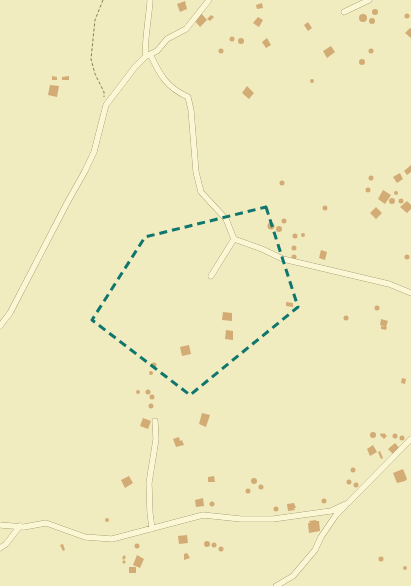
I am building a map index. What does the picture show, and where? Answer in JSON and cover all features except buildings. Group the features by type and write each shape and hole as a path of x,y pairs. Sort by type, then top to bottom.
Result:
{"street":[{"path":"150,0 144,52 148,55 160,76 178,92 188,97 192,110 195,159 201,192 226,219 234,239 262,249 283,259 390,284 411,293"},
{"path":"0,326 10,313 85,171 94,152 106,105 135,67 148,55 157,51 167,39 186,29 209,0"},
{"path":"344,12 369,0"},
{"path":"211,276 234,239"},
{"path":"152,529 149,483 156,439 155,421"},
{"path":"276,586 293,576 315,550 321,537 336,515 411,439"},
{"path":"0,525 20,526 46,523 85,537 112,539 203,515 241,519 273,519 331,511 348,503"},
{"path":"0,548 6,544 20,526"}],"path":[{"path":"103,0 95,20 91,59 95,74 104,92 106,105"}],"highlighted area":[{"path":"266,207 298,307 190,395 92,320 145,237"}]}
